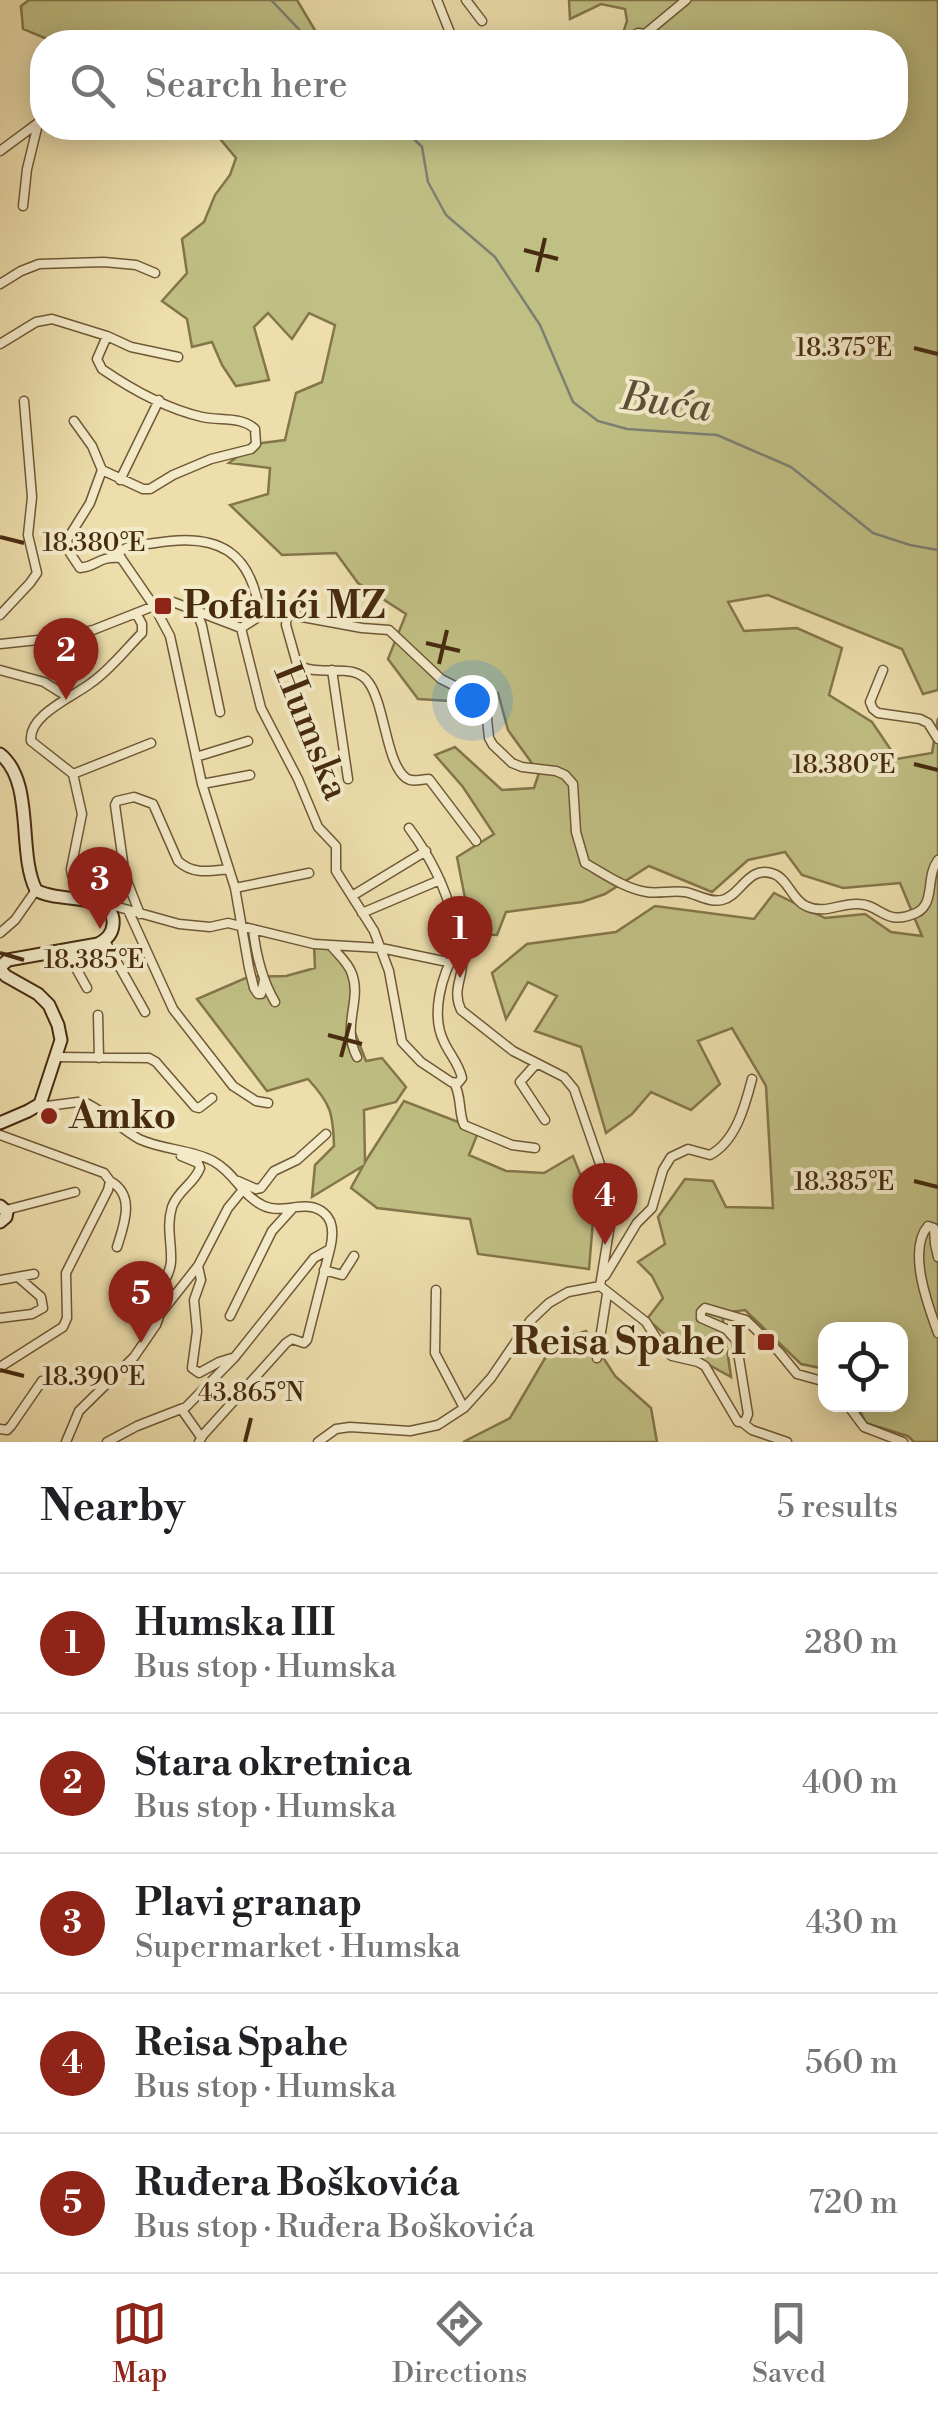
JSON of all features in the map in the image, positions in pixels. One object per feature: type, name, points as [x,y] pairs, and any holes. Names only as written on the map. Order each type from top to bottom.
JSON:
[{"type":"street","points":[[437,0],[448,30]]},
{"type":"street","points":[[466,0],[482,21]]},
{"type":"street","points":[[650,30],[686,0]]},
{"type":"street","points":[[0,151],[30,129]]},
{"type":"street","points":[[24,206],[35,140]]},
{"type":"street","points":[[0,284],[38,264],[104,262],[136,265],[154,273]]},
{"type":"street","points":[[0,344],[36,322],[52,319],[131,346],[178,356]]},
{"type":"street","points":[[74,420],[92,446],[102,470],[143,489],[256,444],[255,429],[249,424],[203,417],[159,400],[102,369],[97,359],[107,336]]},
{"type":"street","points":[[120,480],[159,400]]},
{"type":"street","points":[[0,615],[36,573],[28,535],[32,497],[24,401]]},
{"type":"street","name":"Humska","points":[[102,470],[90,503],[67,540],[80,568],[102,558],[121,558],[118,554],[125,548],[195,539],[221,546],[247,568],[260,616]]},
{"type":"street","points":[[121,558],[170,636],[202,784],[274,1002]]},
{"type":"street","name":"Humska","points":[[0,644],[93,630],[174,602],[241,628],[261,708],[318,827],[336,846],[336,870],[374,930],[390,971],[402,1042],[421,1062],[454,1083]]},
{"type":"street","name":"Humska","points":[[196,610],[220,712]]},
{"type":"street","points":[[241,628],[275,612],[388,630],[441,679],[481,699],[486,708],[489,738],[512,764],[556,770],[565,775],[573,784],[576,832],[584,862],[644,892],[685,892],[720,900],[754,874],[764,873],[780,878],[799,902],[810,908],[826,911],[858,904],[892,918],[925,907],[932,868],[938,860]]},
{"type":"street","points":[[0,1123],[40,1104],[60,1040],[49,1004],[2,972],[8,960],[98,944],[105,941],[114,921],[112,912],[76,881],[70,869],[82,814],[73,774],[31,741],[30,734],[68,696],[92,683],[142,632],[136,614]]},
{"type":"street","points":[[287,614],[286,625],[297,664],[309,670],[353,672],[366,678],[375,692],[396,764],[404,776],[414,781],[429,779],[476,841]]},
{"type":"street","points":[[0,670],[44,682],[68,696]]},
{"type":"street","points":[[332,670],[348,780]]},
{"type":"street","points":[[882,670],[870,702],[873,709],[920,719],[928,723],[938,739]]},
{"type":"street","name":"Humska","points":[[196,757],[248,741]]},
{"type":"street","points":[[73,774],[151,743]]},
{"type":"street","points":[[0,754],[14,769],[18,784],[36,890],[50,897],[100,902],[196,926],[228,923],[302,942],[381,948],[443,961]]},
{"type":"street","name":"Humska","points":[[202,784],[250,775]]},
{"type":"street","points":[[140,914],[120,858],[117,801],[134,797],[153,804],[178,861],[184,866],[202,872],[229,869]]},
{"type":"street","points":[[409,828],[440,880],[453,919],[462,958],[457,988],[462,1010],[513,1051],[564,1077],[574,1088],[610,1193],[612,1212],[600,1285]]},
{"type":"street","points":[[352,896],[426,852]]},
{"type":"street","points":[[235,888],[309,873]]},
{"type":"street","points":[[362,913],[440,880]]},
{"type":"street","points":[[0,932],[15,920],[36,890]]},
{"type":"street","points":[[128,910],[173,1009],[233,1086],[256,1101],[268,1103]]},
{"type":"street","points":[[248,928],[249,968],[258,994],[264,980]]},
{"type":"street","points":[[105,941],[145,1012]]},
{"type":"street","points":[[332,946],[353,976],[350,1032],[357,1057]]},
{"type":"street","points":[[70,949],[87,988]]},
{"type":"street","points":[[458,949],[449,963],[437,1021],[461,1071],[461,1081],[454,1083],[459,1092],[460,1116],[464,1125],[512,1145],[535,1148]]},
{"type":"street","points":[[98,1015],[99,1058]]},
{"type":"street","points":[[56,1056],[150,1058],[195,1107],[212,1098]]},
{"type":"street","points":[[536,1064],[520,1084],[545,1120]]},
{"type":"street","points":[[318,1442],[336,1430],[350,1427],[424,1430],[438,1426],[464,1408],[491,1378],[539,1311],[560,1294],[600,1285],[637,1223],[652,1208],[671,1156],[688,1149],[710,1155],[721,1148],[744,1112],[752,1079]]},
{"type":"street","points":[[34,1108],[88,1104],[136,1137],[214,1162],[238,1181],[256,1189],[274,1171],[297,1160],[326,1134]]},
{"type":"street","points":[[0,1135],[104,1174],[121,1190],[127,1208],[117,1247]]},
{"type":"street","points":[[160,1314],[155,1299],[171,1265],[169,1217],[177,1196],[196,1178],[200,1166],[173,1150]]},
{"type":"street","points":[[182,1410],[200,1440],[289,1340],[307,1340],[330,1249],[333,1229],[328,1216],[308,1206],[270,1209],[242,1191],[238,1181]]},
{"type":"street","points":[[0,1367],[63,1326],[67,1318],[66,1272],[110,1182]]},
{"type":"street","points":[[66,1442],[79,1411],[134,1357],[160,1314],[198,1266],[228,1208],[242,1191]]},
{"type":"street","points":[[2,1213],[74,1192]]},
{"type":"street","points":[[230,1316],[268,1239],[292,1209]]},
{"type":"street","points":[[938,1258],[935,1231],[928,1226],[922,1235],[919,1259],[926,1302],[938,1333]]},
{"type":"street","points":[[110,1441],[182,1410],[234,1358],[314,1258],[330,1249]]},
{"type":"street","points":[[324,1270],[342,1276],[354,1256]]},
{"type":"street","points":[[198,1266],[192,1368],[199,1373],[234,1358]]},
{"type":"street","points":[[0,1280],[34,1274]]},
{"type":"street","points":[[0,1318],[32,1314],[43,1308],[41,1296],[18,1277]]},
{"type":"street","points":[[600,1285],[646,1322],[672,1356],[705,1366],[734,1417],[752,1430],[787,1442]]},
{"type":"street","points":[[436,1290],[435,1352],[464,1408]]},
{"type":"street","points":[[597,1358],[608,1294]]},
{"type":"street","points":[[742,1422],[748,1411],[736,1340],[726,1329],[701,1318],[705,1308],[746,1320],[797,1374],[818,1381]]},
{"type":"street","points":[[0,1429],[4,1431],[10,1426],[42,1381]]},
{"type":"street","points":[[854,1412],[864,1427],[903,1442]]},
{"type":"shaded area","points":[[29,0],[297,0],[315,30],[30,32],[23,29],[21,6]]},
{"type":"shaded area","points":[[569,0],[938,0],[938,690],[923,694],[902,649],[768,595],[728,602],[744,631],[797,628],[842,648],[829,695],[872,722],[897,759],[932,753],[938,718],[938,1442],[914,1442],[908,1436],[866,1423],[860,1412],[908,1412],[908,1322],[818,1322],[818,1368],[801,1364],[745,1310],[722,1313],[731,1377],[684,1351],[647,1319],[663,1298],[652,1276],[638,1262],[665,1244],[658,1217],[685,1179],[713,1181],[726,1207],[773,1208],[766,1086],[732,1028],[698,1041],[720,1084],[691,1110],[651,1092],[632,1114],[606,1133],[581,1047],[535,1031],[557,996],[528,982],[506,1019],[492,973],[527,944],[616,932],[655,906],[754,919],[774,893],[825,918],[865,914],[891,932],[922,936],[900,883],[843,888],[802,875],[785,852],[748,860],[712,892],[649,866],[605,894],[582,902],[506,912],[497,935],[472,934],[457,857],[494,834],[463,787],[435,755],[455,747],[502,790],[534,788],[539,773],[508,730],[498,693],[450,701],[418,699],[388,659],[406,614],[358,583],[336,553],[282,555],[230,505],[268,494],[270,468],[229,463],[254,444],[285,440],[296,393],[322,382],[335,325],[309,313],[292,339],[268,313],[254,327],[269,380],[236,386],[212,342],[192,347],[187,319],[162,301],[187,273],[182,239],[204,222],[215,195],[230,175],[236,158],[221,140],[908,140],[908,30],[624,30],[625,9],[601,4],[570,19]]},
{"type":"shaded area","points":[[314,944],[340,956],[355,988],[350,1020],[366,1061],[382,1058],[406,1087],[396,1102],[364,1110],[365,1162],[404,1101],[479,1130],[469,1155],[506,1171],[544,1173],[573,1156],[594,1209],[589,1269],[478,1254],[470,1219],[377,1208],[351,1188],[363,1166],[312,1197],[315,1165],[334,1146],[331,1117],[322,1095],[308,1079],[267,1091],[197,999],[248,977],[286,976],[315,968]]},
{"type":"shaded area","points":[[586,1331],[615,1376],[651,1408],[657,1442],[463,1442],[510,1418],[555,1341]]},
{"type":"waterway","name":"Buća","points":[[271,0],[300,30]]},
{"type":"waterway","name":"Buća","points":[[415,140],[422,147],[428,182],[446,215],[495,257],[540,325],[573,402],[598,421],[627,429],[717,435],[791,467],[873,533],[938,550]]},
{"type":"place","name":"Pofalići MZ","points":[[163,606]]},
{"type":"place","name":"Stara okretnica","points":[[66,700]]},
{"type":"place","name":"Plavi granap","points":[[100,929]]},
{"type":"place","name":"Humska III","points":[[460,978]]},
{"type":"place","name":"Amko","points":[[49,1116]]},
{"type":"place","name":"Reisa Spahe","points":[[605,1245]]},
{"type":"place","name":"Reisa Spahe I","points":[[766,1342]]},
{"type":"place","name":"Ruđera Boškovića","points":[[141,1343]]}]
